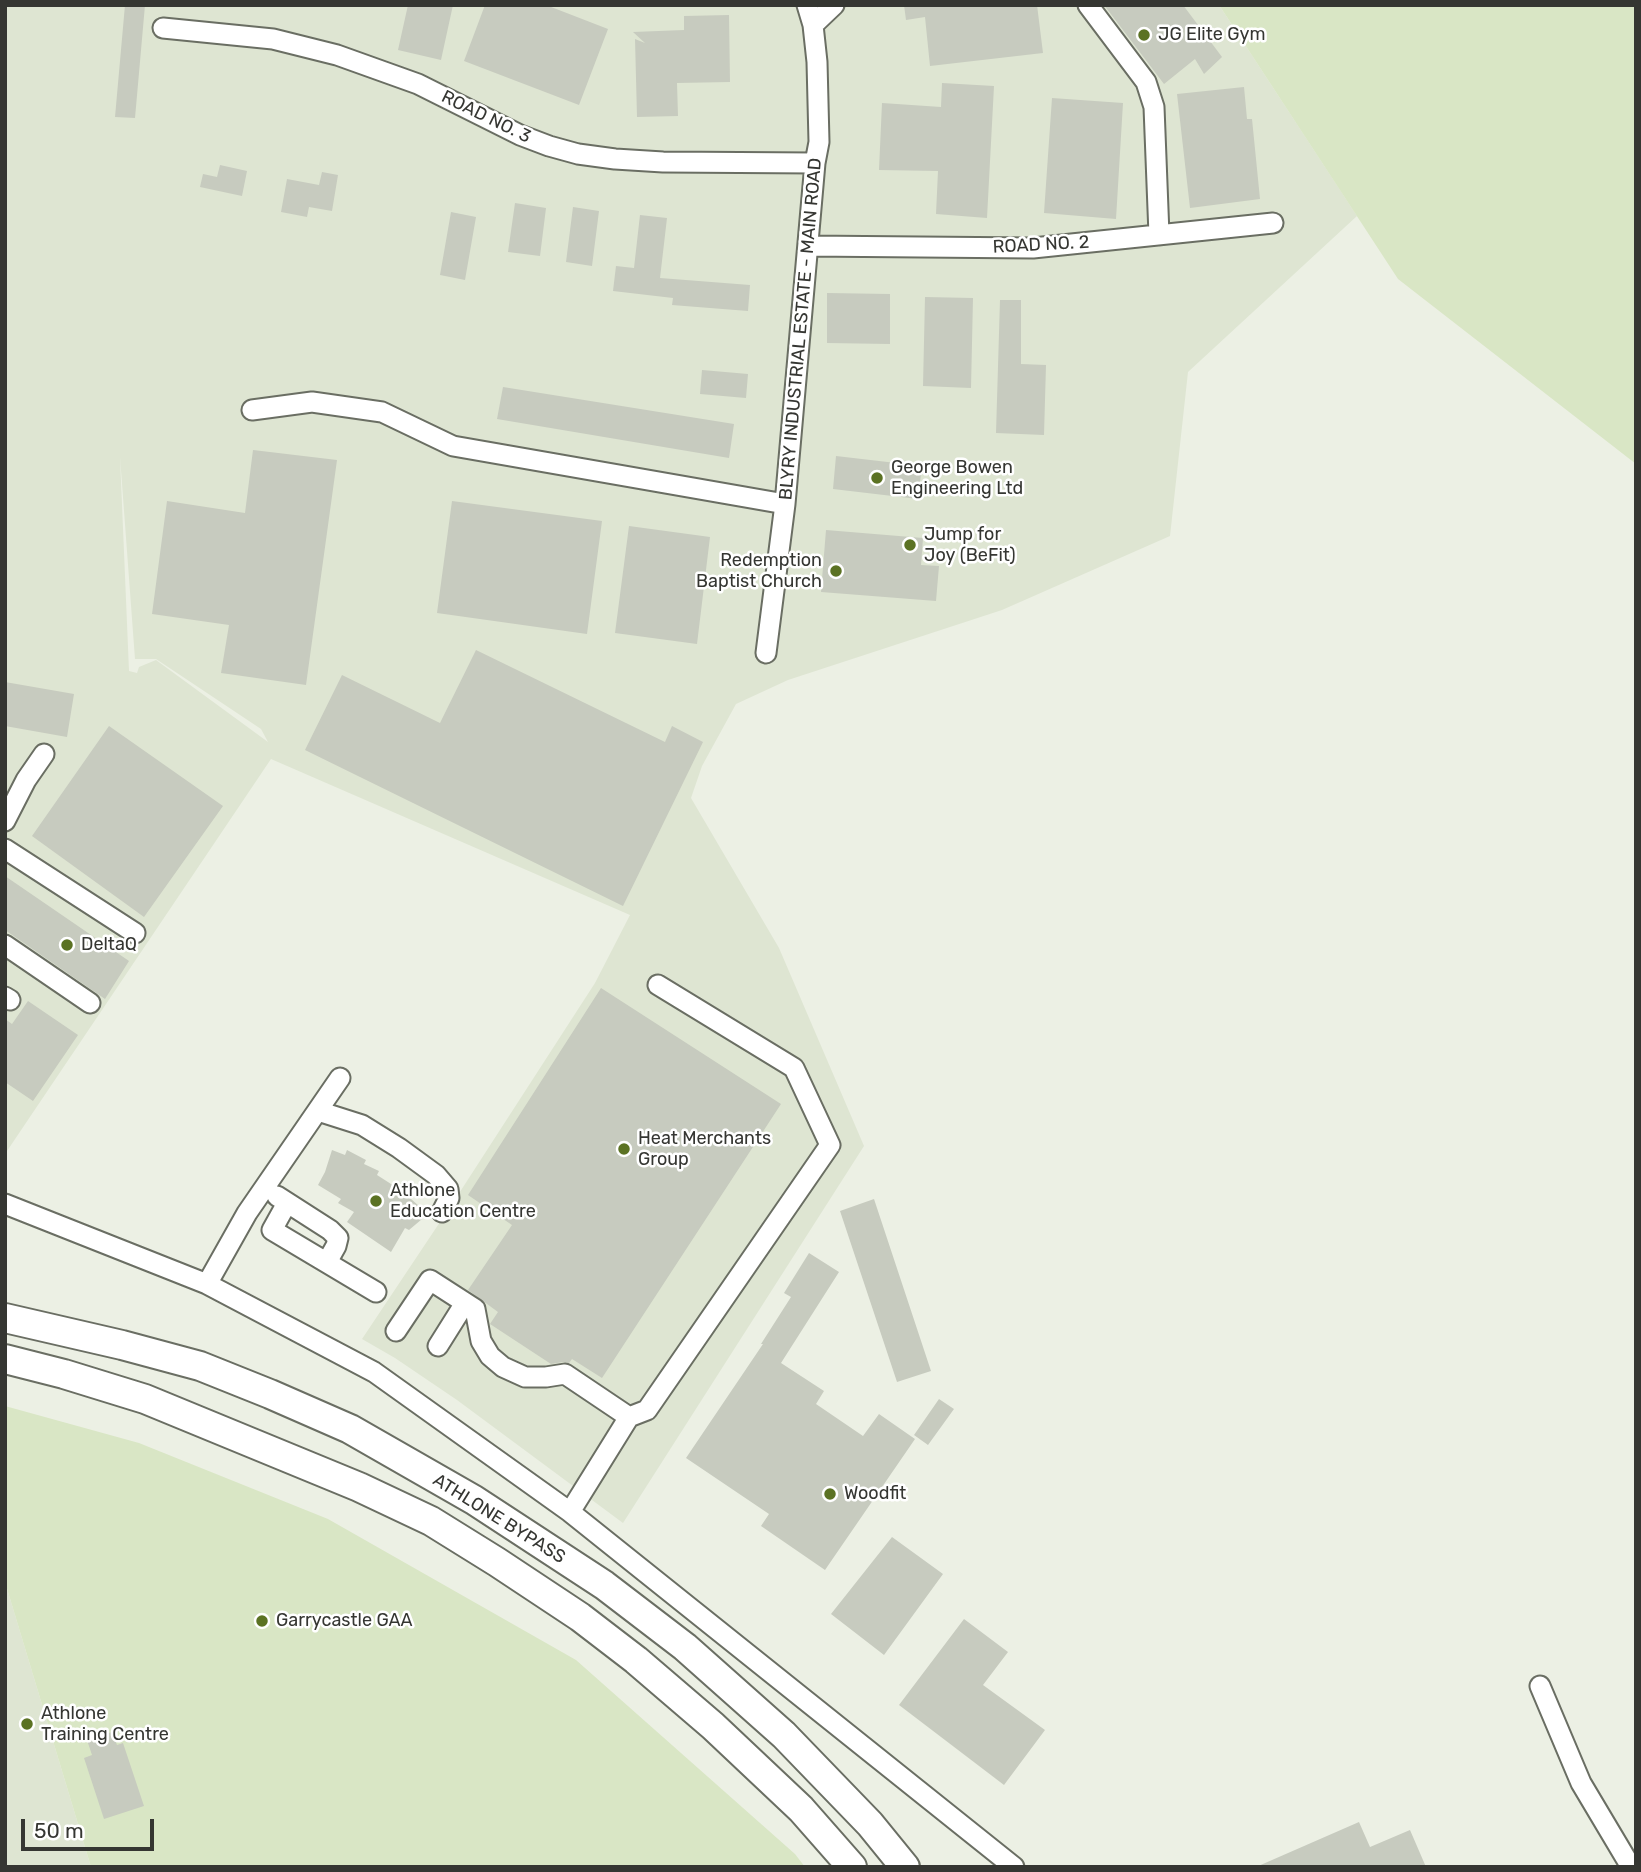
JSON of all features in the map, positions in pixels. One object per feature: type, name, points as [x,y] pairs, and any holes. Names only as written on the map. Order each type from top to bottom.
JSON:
[{"type":"highway","points":[[5,1298],[108,1330],[200,1366]]},
{"type":"highway","name":"ATHLONE BYPASS","points":[[5,1318],[200,1366],[350,1429],[474,1500],[604,1585],[685,1647],[783,1735],[870,1824],[905,1867]]},
{"type":"highway","points":[[5,1359],[145,1399],[359,1487],[431,1521],[580,1617],[636,1660],[713,1726],[801,1810],[852,1867]]},
{"type":"highway","points":[[5,1377],[220,1430]]},
{"type":"street","name":"BLYRY INDUSTRIAL ESTATE - MAIN ROAD","points":[[766,653],[785,504],[819,126],[817,62],[813,25],[807,5]]},
{"type":"street","points":[[813,25],[834,5]]},
{"type":"street","points":[[1088,5],[1146,82],[1154,107],[1158,235]]},
{"type":"street","name":"ROAD NO. 3","points":[[163,28],[273,39],[326,51],[418,84],[520,135],[578,154],[663,162],[815,163]]},
{"type":"street","name":"ROAD NO. 2","points":[[808,246],[1033,248],[1273,223]]},
{"type":"street","points":[[252,410],[312,402],[382,412],[453,446],[785,504]]},
{"type":"street","points":[[5,821],[26,780],[44,754]]},
{"type":"street","points":[[5,849],[135,933]]},
{"type":"street","points":[[5,945],[90,1003]]},
{"type":"street","points":[[570,1511],[629,1416],[647,1410],[830,1145],[794,1068],[658,985]]},
{"type":"street","points":[[207,1284],[247,1213],[340,1078]]},
{"type":"street","points":[[318,1111],[362,1125],[436,1175],[448,1189],[449,1198],[442,1212]]},
{"type":"street","points":[[264,1188],[330,1230],[338,1238],[327,1262]]},
{"type":"street","points":[[287,1203],[272,1230],[376,1292]]},
{"type":"street","points":[[5,1204],[207,1284],[374,1373],[570,1511],[1014,1867]]},
{"type":"street","points":[[396,1331],[430,1280],[475,1309],[481,1341],[490,1356],[503,1367],[525,1377],[565,1374],[629,1416]]},
{"type":"street","points":[[438,1346],[465,1303]]},
{"type":"street","points":[[1540,1686],[1581,1783],[1631,1867]]},
{"type":"shaded area","points":[[5,5],[1219,5],[1357,216],[1188,372],[1170,536],[1002,610],[788,680],[736,704],[702,766],[691,798],[779,948],[864,1146],[623,1523],[457,1400],[362,1339],[595,983],[630,915],[271,759],[5,1154]],"holes":[[[120,457],[135,659],[156,659],[261,729],[268,742],[156,660],[139,667],[137,673],[129,671]]]},
{"type":"shaded area","name":"Athlone Training Centre","points":[[5,1582],[91,1867],[5,1867]]},
{"type":"green space","points":[[1219,5],[1636,5],[1636,464],[1398,279]]},
{"type":"green space","name":"Garrycastle GAA","points":[[5,1406],[139,1443],[328,1519],[576,1660],[795,1854],[805,1867],[91,1867],[5,1582]]},
{"type":"building","points":[[125,5],[145,5],[135,118],[115,117]]},
{"type":"building","points":[[408,5],[453,5],[441,60],[398,50]]},
{"type":"building","points":[[485,5],[546,5],[608,29],[579,105],[464,61]]},
{"type":"building","points":[[904,5],[1037,5],[1043,53],[930,66],[925,17],[906,20]]},
{"type":"building","points":[[1104,5],[1183,5],[1222,57],[1204,74],[1195,59],[1164,84]]},
{"type":"building","points":[[729,15],[730,82],[677,83],[678,116],[637,117],[635,39],[645,43],[633,32],[684,30],[684,16]]},
{"type":"building","points":[[942,83],[994,86],[987,218],[936,214],[938,171],[879,170],[882,103],[941,107]]},
{"type":"building","points":[[1244,87],[1247,119],[1252,119],[1260,199],[1190,208],[1177,94]]},
{"type":"building","points":[[1052,98],[1123,103],[1116,219],[1044,213]]},
{"type":"building","points":[[220,165],[247,171],[242,196],[200,187],[203,174],[217,177]]},
{"type":"building","points":[[322,172],[338,175],[332,211],[309,207],[307,217],[281,212],[287,179],[319,185]]},
{"type":"building","points":[[515,203],[546,208],[540,256],[508,252]]},
{"type":"building","points":[[573,207],[599,211],[592,266],[566,262]]},
{"type":"building","points":[[451,212],[476,217],[465,280],[440,275]]},
{"type":"building","points":[[640,215],[667,218],[660,278],[750,285],[748,311],[672,305],[673,298],[613,291],[616,266],[634,268]]},
{"type":"building","points":[[827,293],[890,294],[890,344],[827,343]]},
{"type":"building","points":[[925,297],[973,298],[971,388],[923,386]]},
{"type":"building","points":[[1000,300],[1021,300],[1021,364],[1046,365],[1044,435],[996,433]]},
{"type":"building","points":[[702,370],[748,374],[746,398],[700,394]]},
{"type":"building","points":[[503,387],[734,424],[729,458],[497,419]]},
{"type":"building","points":[[253,450],[337,460],[306,685],[221,673],[229,625],[152,614],[167,501],[245,513]]},
{"type":"building","name":"George Bowen Engineering Ltd","points":[[836,456],[922,466],[918,499],[833,489]]},
{"type":"building","points":[[452,501],[602,521],[587,634],[437,613]]},
{"type":"building","points":[[629,526],[710,537],[697,644],[615,633]]},
{"type":"building","points":[[826,530],[923,538],[921,565],[939,566],[936,601],[821,592]]},
{"type":"building","points":[[476,650],[665,742],[672,726],[703,742],[623,906],[305,750],[342,675],[440,723]]},
{"type":"building","points":[[5,682],[74,694],[67,737],[5,726]]},
{"type":"building","points":[[109,726],[223,806],[144,917],[32,836]]},
{"type":"building","name":"DeltaQ","points":[[5,876],[129,961],[105,999],[5,930]]},
{"type":"building","name":"Heat Merchants Group","points":[[601,988],[781,1104],[602,1378],[572,1359],[569,1363],[551,1364],[490,1324],[498,1312],[468,1290],[512,1225],[468,1195]]},
{"type":"building","points":[[28,1001],[78,1035],[33,1101],[5,1082],[5,1019],[12,1024]]},
{"type":"building","name":"Athlone Education Centre","points":[[332,1150],[345,1155],[347,1150],[366,1160],[364,1164],[379,1171],[377,1175],[402,1191],[428,1214],[409,1230],[405,1228],[391,1252],[347,1222],[354,1212],[338,1203],[341,1199],[318,1185]]},
{"type":"building","points":[[874,1199],[931,1371],[897,1382],[840,1211]]},
{"type":"building","points":[[809,1253],[839,1272],[781,1363],[824,1391],[816,1404],[863,1436],[879,1414],[915,1439],[825,1570],[761,1526],[769,1514],[686,1458],[763,1344],[791,1297],[784,1293]]},
{"type":"building","points":[[939,1399],[954,1409],[928,1445],[914,1435]]},
{"type":"building","points":[[892,1537],[943,1574],[884,1655],[831,1614]]},
{"type":"building","points":[[964,1619],[1008,1652],[983,1685],[1045,1730],[1004,1785],[899,1705]]},
{"type":"building","points":[[112,1732],[117,1745],[123,1743],[144,1806],[104,1819],[84,1758],[92,1755],[87,1740]]},
{"type":"building","points":[[1359,1822],[1370,1847],[1410,1830],[1426,1867],[1256,1867]]},
{"type":"place","name":"JG Elite Gym","points":[[1144,35]]},
{"type":"place","name":"George Bowen Engineering Ltd","points":[[877,478]]},
{"type":"place","name":"Jump for Joy (BeFit)","points":[[910,545]]},
{"type":"place","name":"Redemption Baptist Church","points":[[836,571]]},
{"type":"place","name":"DeltaQ","points":[[67,945]]},
{"type":"place","name":"Heat Merchants Group","points":[[624,1149]]},
{"type":"place","name":"Athlone Education Centre","points":[[376,1201]]},
{"type":"place","name":"Woodfit","points":[[830,1494]]},
{"type":"place","name":"Garrycastle GAA","points":[[262,1621]]},
{"type":"place","name":"Athlone Training Centre","points":[[27,1724]]}]
